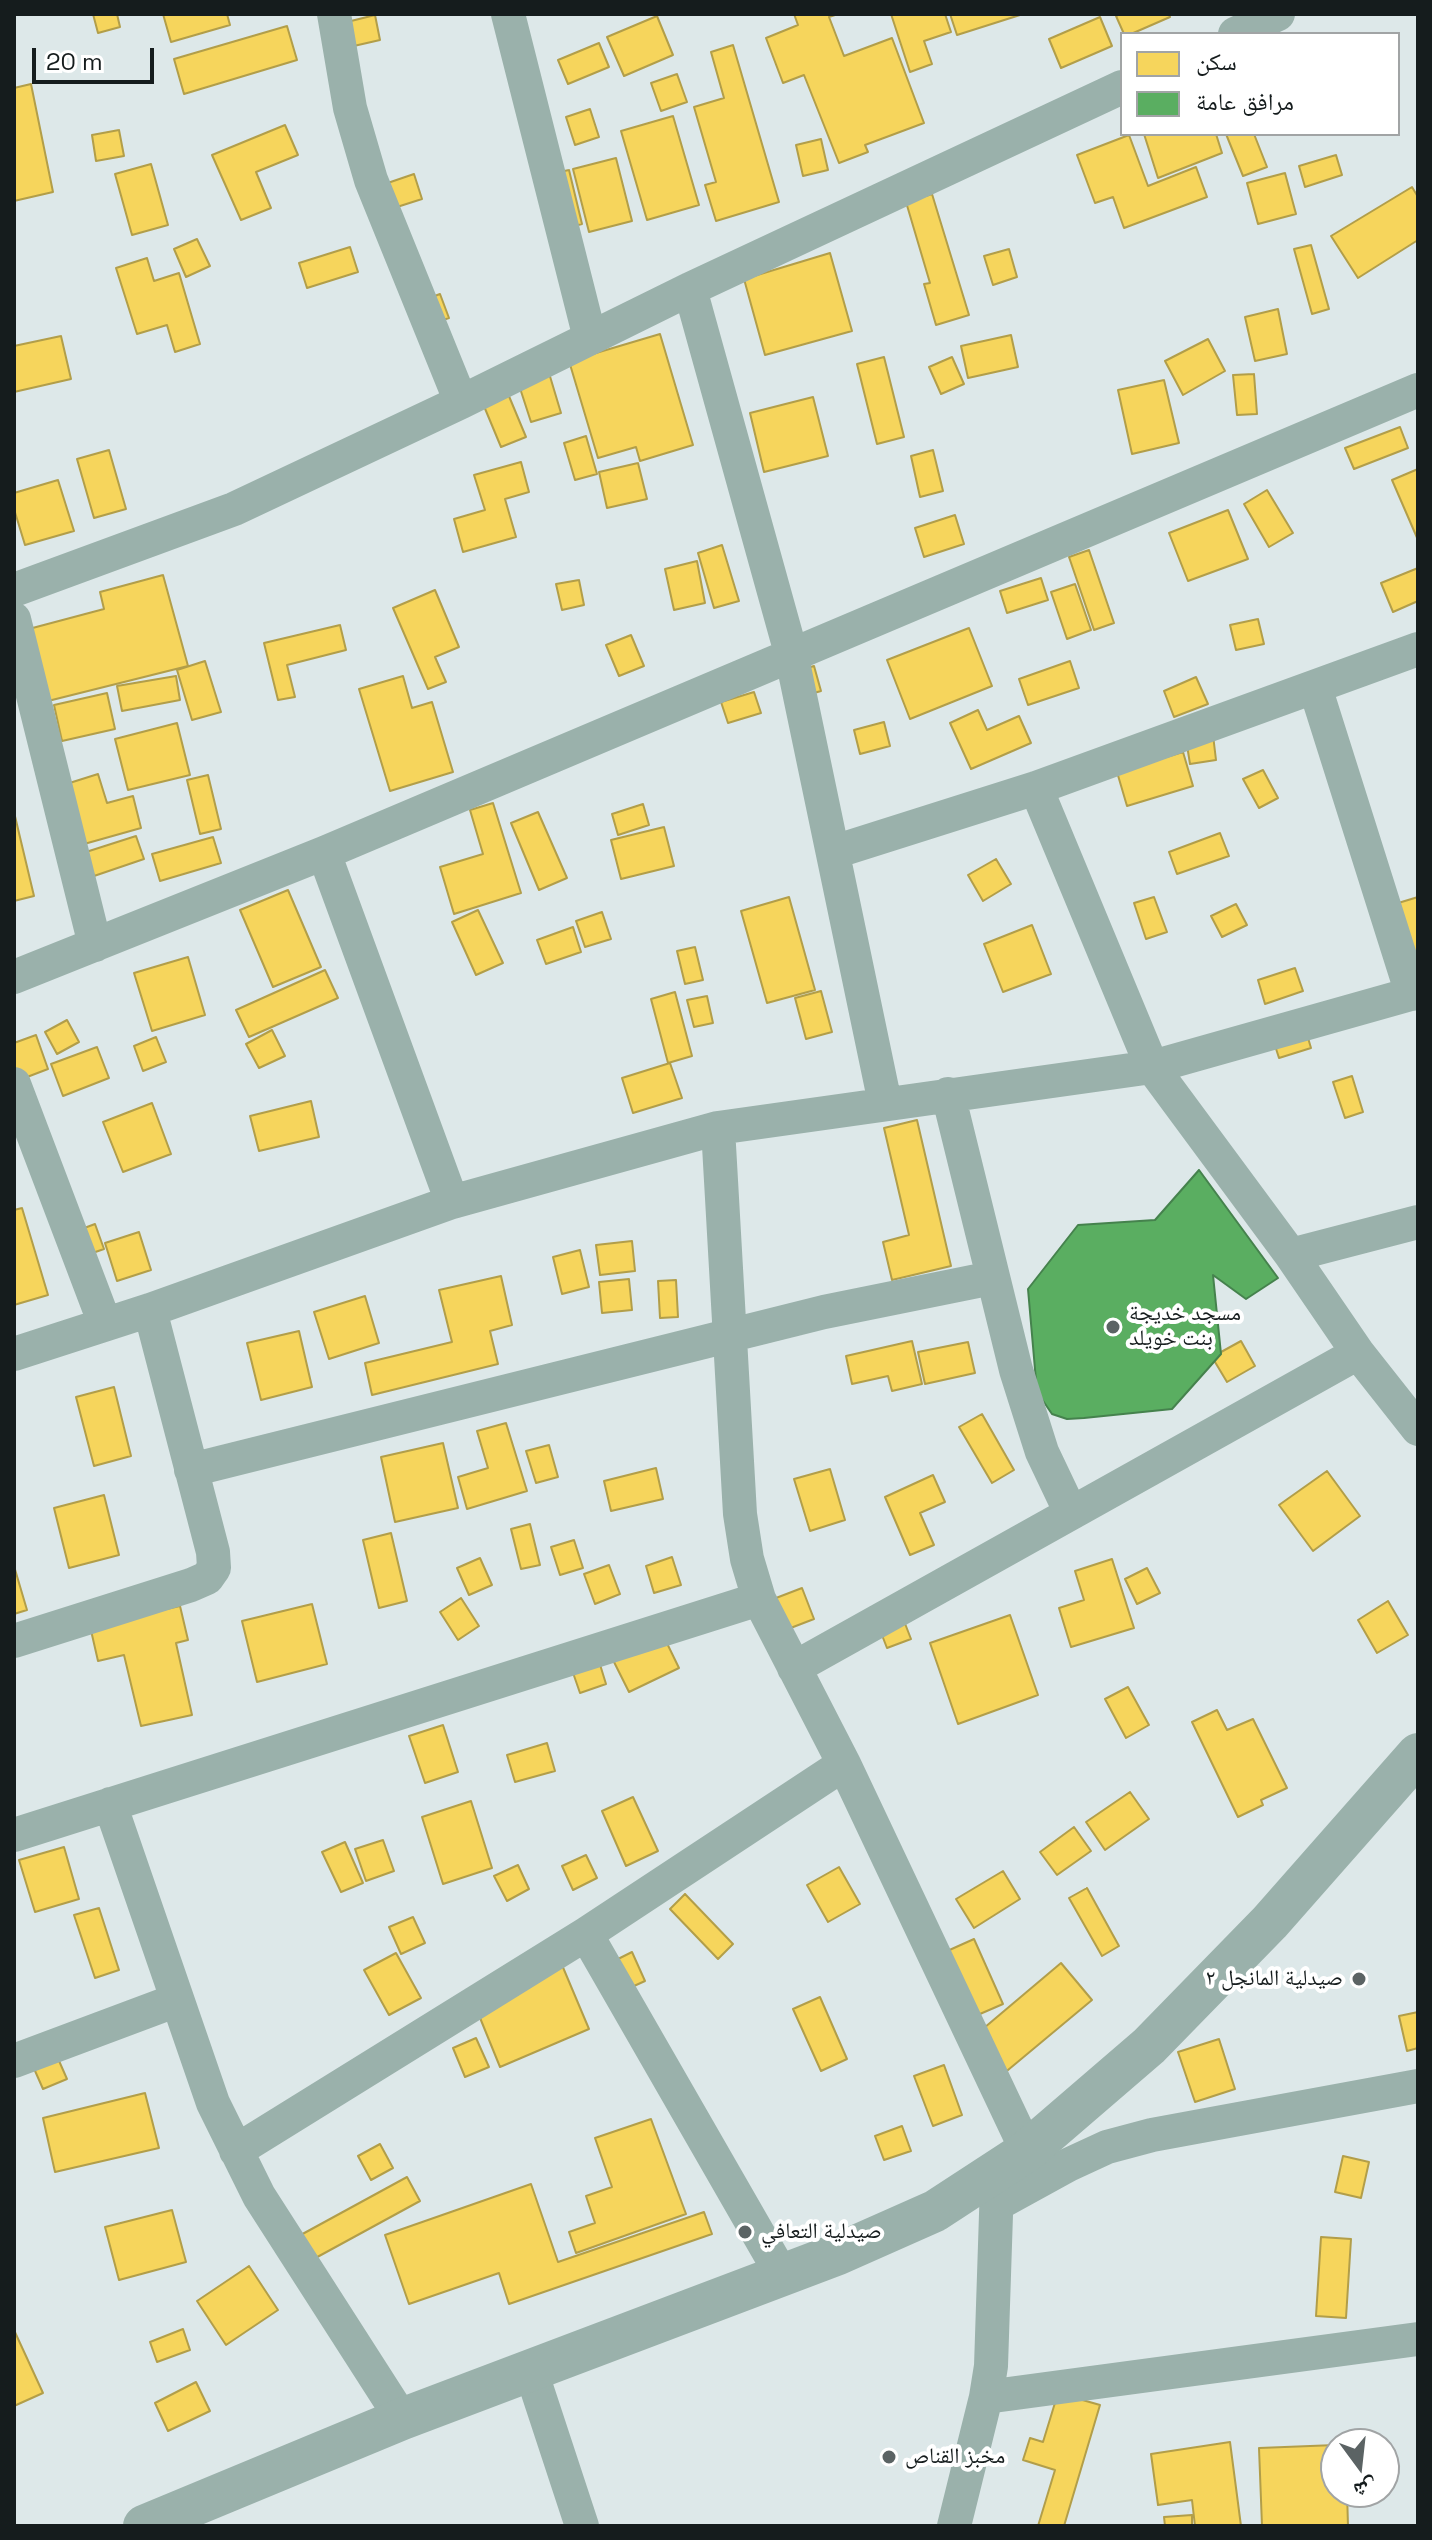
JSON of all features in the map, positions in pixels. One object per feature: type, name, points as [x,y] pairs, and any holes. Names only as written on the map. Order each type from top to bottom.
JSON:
[{"type":"street","points":[[334,14],[350,108],[371,180],[461,402]]},
{"type":"street","points":[[508,14],[590,338]]},
{"type":"street","points":[[1239,32],[1278,14]]},
{"type":"street","points":[[14,590],[234,509],[690,289],[1120,88]]},
{"type":"street","points":[[690,289],[791,653],[885,1103]]},
{"type":"street","points":[[14,977],[324,853],[1418,390]]},
{"type":"street","points":[[14,619],[95,945]]},
{"type":"street","points":[[834,852],[1036,788],[1418,649]]},
{"type":"street","points":[[14,1354],[150,1310],[452,1202],[718,1128],[1152,1067],[1415,993],[1315,687]]},
{"type":"street","points":[[1036,788],[1152,1067],[1291,1255],[1358,1353],[1418,1429]]},
{"type":"street","points":[[324,853],[452,1202]]},
{"type":"street","points":[[14,1084],[105,1324]]},
{"type":"street","points":[[948,1094],[1016,1370],[1042,1452],[1071,1513]]},
{"type":"street","points":[[718,1128],[728,1336],[740,1514],[747,1559],[759,1599],[844,1764],[1007,2175],[991,2366],[954,2526]]},
{"type":"street","points":[[1291,1255],[1418,1222]]},
{"type":"street","points":[[191,1470],[824,1312],[992,1278]]},
{"type":"street","points":[[14,1641],[191,1585],[207,1578],[214,1568],[213,1552],[150,1310]]},
{"type":"street","points":[[794,1668],[1358,1353]]},
{"type":"street","points":[[14,1835],[759,1599]]},
{"type":"street","points":[[144,2526],[402,2419],[838,2254],[1007,2175],[1149,2046],[1270,1922],[1418,1754]]},
{"type":"street","points":[[236,2151],[586,1934],[844,1764]]},
{"type":"street","points":[[110,1804],[213,2103],[259,2196],[402,2419]]},
{"type":"street","points":[[586,1934],[782,2275]]},
{"type":"street","points":[[14,2061],[177,2000]]},
{"type":"street","points":[[1007,2175],[1068,2165],[1107,2147],[1137,2139],[1418,2086]]},
{"type":"street","points":[[986,2397],[1418,2339]]},
{"type":"street","points":[[531,2371],[582,2526]]},
{"type":"building: سكن","points":[[93,14],[117,14],[120,27],[98,33]]},
{"type":"building: سكن","points":[[163,14],[227,14],[230,25],[171,42]]},
{"type":"building: سكن","points":[[794,14],[838,14],[829,17],[844,56],[892,38],[924,123],[865,145],[868,152],[839,163],[804,75],[783,83],[766,38],[798,25]]},
{"type":"building: سكن","points":[[891,14],[945,14],[951,32],[924,41],[932,64],[910,72]]},
{"type":"building: سكن","points":[[950,14],[1020,14],[1020,15],[957,35]]},
{"type":"building: سكن","points":[[1169,14],[1170,17],[1136,32],[1123,32],[1116,16]]},
{"type":"building: سكن","points":[[375,15],[380,40],[332,51],[327,27]]},
{"type":"building: سكن","points":[[657,16],[673,55],[624,76],[607,37]]},
{"type":"building: سكن","points":[[1100,17],[1112,46],[1061,68],[1049,39]]},
{"type":"building: سكن","points":[[287,26],[297,60],[184,94],[174,59]]},
{"type":"building: سكن","points":[[599,43],[609,67],[568,84],[558,60]]},
{"type":"building: سكن","points":[[733,45],[779,202],[716,221],[705,185],[716,182],[694,107],[724,98],[711,52]]},
{"type":"building: سكن","points":[[677,74],[687,102],[661,111],[651,83]]},
{"type":"building: سكن","points":[[31,84],[53,192],[14,201],[14,88]]},
{"type":"building: سكن","points":[[590,109],[599,137],[575,145],[566,117]]},
{"type":"building: سكن","points":[[673,116],[699,205],[647,220],[621,131]]},
{"type":"building: سكن","points":[[285,125],[298,155],[256,172],[271,208],[241,220],[212,155]]},
{"type":"building: سكن","points":[[119,130],[124,156],[96,161],[92,135]]},
{"type":"building: سكن","points":[[1129,136],[1148,186],[1196,167],[1207,197],[1124,228],[1113,197],[1095,203],[1077,155]]},
{"type":"building: سكن","points":[[1145,136],[1217,136],[1222,153],[1158,178]]},
{"type":"building: سكن","points":[[1227,136],[1255,136],[1267,167],[1243,176]]},
{"type":"building: سكن","points":[[821,139],[828,170],[803,176],[796,145]]},
{"type":"building: سكن","points":[[1336,155],[1342,175],[1305,187],[1299,166]]},
{"type":"building: سكن","points":[[616,158],[632,221],[589,232],[573,169]]},
{"type":"building: سكن","points":[[151,164],[168,225],[132,235],[115,174]]},
{"type":"building: سكن","points":[[569,170],[582,224],[563,229],[550,174]]},
{"type":"building: سكن","points":[[1285,173],[1296,214],[1258,224],[1247,183]]},
{"type":"building: سكن","points":[[414,174],[422,199],[397,207],[373,188]]},
{"type":"building: سكن","points":[[1412,187],[1418,197],[1418,240],[1358,278],[1331,236]]},
{"type":"building: سكن","points":[[932,194],[969,315],[936,325],[924,284],[930,283],[906,202]]},
{"type":"building: سكن","points":[[197,239],[210,266],[186,277],[174,249]]},
{"type":"building: سكن","points":[[1311,245],[1329,309],[1312,314],[1294,249]]},
{"type":"building: سكن","points":[[350,247],[358,272],[307,288],[299,263]]},
{"type":"building: سكن","points":[[1009,249],[1017,277],[993,285],[984,256]]},
{"type":"building: سكن","points":[[830,253],[852,331],[765,355],[744,279]]},
{"type":"building: سكن","points":[[147,258],[154,281],[179,273],[200,344],[175,352],[167,325],[137,334],[116,268]]},
{"type":"building: سكن","points":[[440,294],[449,318],[424,326],[416,303]]},
{"type":"building: سكن","points":[[1278,309],[1287,354],[1255,361],[1245,317]]},
{"type":"building: سكن","points":[[660,334],[693,445],[640,461],[636,447],[598,458],[569,361]]},
{"type":"building: سكن","points":[[1011,335],[1018,367],[968,378],[961,346]]},
{"type":"building: سكن","points":[[61,336],[71,379],[14,392],[14,346]]},
{"type":"building: سكن","points":[[1208,339],[1225,371],[1183,395],[1165,361]]},
{"type":"building: سكن","points":[[884,357],[904,437],[877,444],[857,364]]},
{"type":"building: سكن","points":[[952,357],[964,384],[941,394],[929,367]]},
{"type":"building: سكن","points":[[549,373],[561,413],[531,422],[518,382]]},
{"type":"building: سكن","points":[[1254,374],[1257,414],[1237,415],[1233,375]]},
{"type":"building: سكن","points":[[1164,380],[1179,443],[1132,454],[1118,390]]},
{"type":"building: سكن","points":[[506,389],[526,437],[501,447],[481,399]]},
{"type":"building: سكن","points":[[813,397],[828,456],[764,472],[750,413]]},
{"type":"building: سكن","points":[[1400,427],[1408,448],[1354,469],[1345,448]]},
{"type":"building: سكن","points":[[586,436],[597,474],[575,480],[564,443]]},
{"type":"building: سكن","points":[[109,450],[126,509],[94,518],[77,459]]},
{"type":"building: سكن","points":[[933,450],[943,491],[920,497],[911,456]]},
{"type":"building: سكن","points":[[521,462],[529,492],[505,499],[516,537],[463,552],[454,519],[485,510],[474,475]]},
{"type":"building: سكن","points":[[638,463],[647,499],[607,508],[599,472]]},
{"type":"building: سكن","points":[[1418,469],[1418,540],[1392,480]]},
{"type":"building: سكن","points":[[58,480],[74,531],[25,545],[14,509],[14,493]]},
{"type":"building: سكن","points":[[1267,490],[1293,533],[1269,547],[1244,504]]},
{"type":"building: سكن","points":[[1228,510],[1248,559],[1188,581],[1169,533]]},
{"type":"building: سكن","points":[[955,515],[964,544],[924,557],[915,528]]},
{"type":"building: سكن","points":[[722,545],[739,601],[714,608],[698,553]]},
{"type":"building: سكن","points":[[1089,550],[1114,623],[1094,630],[1069,557]]},
{"type":"building: سكن","points":[[697,561],[705,603],[674,610],[665,569]]},
{"type":"building: سكن","points":[[1418,568],[1418,601],[1393,612],[1381,583]]},
{"type":"building: سكن","points":[[163,575],[188,666],[44,702],[25,630],[104,609],[100,592]]},
{"type":"building: سكن","points":[[1041,578],[1048,600],[1007,613],[1000,591]]},
{"type":"building: سكن","points":[[579,580],[584,605],[562,610],[556,584]]},
{"type":"building: سكن","points":[[1075,584],[1091,630],[1067,639],[1051,592]]},
{"type":"building: سكن","points":[[435,590],[459,647],[435,657],[446,682],[428,689],[393,608]]},
{"type":"building: سكن","points":[[1258,619],[1264,644],[1236,650],[1230,625]]},
{"type":"building: سكن","points":[[340,625],[346,650],[287,665],[295,697],[278,700],[264,643]]},
{"type":"building: سكن","points":[[969,628],[992,686],[910,719],[887,660]]},
{"type":"building: سكن","points":[[631,635],[644,666],[619,676],[606,645]]},
{"type":"building: سكن","points":[[205,661],[221,712],[192,720],[177,670]]},
{"type":"building: سكن","points":[[1070,661],[1079,688],[1028,705],[1019,679]]},
{"type":"building: سكن","points":[[814,666],[821,691],[800,697],[793,672]]},
{"type":"building: سكن","points":[[176,676],[180,700],[122,711],[117,686]]},
{"type":"building: سكن","points":[[403,676],[412,708],[432,702],[453,772],[390,791],[359,689]]},
{"type":"building: سكن","points":[[1196,677],[1208,704],[1174,717],[1164,691]]},
{"type":"building: سكن","points":[[754,692],[761,713],[728,723],[721,702]]},
{"type":"building: سكن","points":[[107,693],[115,729],[62,741],[54,705]]},
{"type":"building: سكن","points":[[978,710],[987,730],[1019,716],[1031,743],[971,769],[950,723]]},
{"type":"building: سكن","points":[[884,722],[890,746],[860,754],[854,730]]},
{"type":"building: سكن","points":[[177,723],[190,775],[128,790],[115,739]]},
{"type":"building: سكن","points":[[1213,735],[1216,760],[1190,764],[1186,739]]},
{"type":"building: سكن","points":[[1183,752],[1193,786],[1127,806],[1117,772]]},
{"type":"building: سكن","points":[[1263,770],[1278,798],[1259,808],[1243,779]]},
{"type":"building: سكن","points":[[98,774],[107,803],[133,796],[141,828],[77,846],[60,786]]},
{"type":"building: سكن","points":[[208,775],[221,829],[200,834],[187,780]]},
{"type":"building: سكن","points":[[493,803],[521,893],[454,914],[440,867],[483,854],[470,810]]},
{"type":"building: سكن","points":[[643,804],[649,825],[618,835],[612,814]]},
{"type":"building: سكن","points":[[14,812],[34,896],[14,901]]},
{"type":"building: سكن","points":[[538,812],[567,878],[539,890],[511,823]]},
{"type":"building: سكن","points":[[664,827],[674,866],[621,879],[611,840]]},
{"type":"building: سكن","points":[[1220,833],[1229,856],[1177,874],[1169,852]]},
{"type":"building: سكن","points":[[136,836],[144,859],[94,876],[86,852]]},
{"type":"building: سكن","points":[[213,837],[221,863],[160,881],[152,854]]},
{"type":"building: سكن","points":[[996,859],[1011,884],[983,901],[968,875]]},
{"type":"building: سكن","points":[[288,890],[321,967],[273,987],[240,910]]},
{"type":"building: سكن","points":[[789,897],[815,990],[767,1003],[741,911]]},
{"type":"building: سكن","points":[[1154,897],[1167,932],[1146,939],[1134,903]]},
{"type":"building: سكن","points":[[1418,897],[1418,970],[1385,907]]},
{"type":"building: سكن","points":[[1236,904],[1247,925],[1222,937],[1211,916]]},
{"type":"building: سكن","points":[[478,910],[503,963],[476,975],[452,922]]},
{"type":"building: سكن","points":[[602,912],[611,939],[585,947],[576,921]]},
{"type":"building: سكن","points":[[1032,925],[1051,974],[1003,992],[984,944]]},
{"type":"building: سكن","points":[[573,927],[581,952],[546,964],[537,940]]},
{"type":"building: سكن","points":[[695,947],[703,980],[685,984],[677,951]]},
{"type":"building: سكن","points":[[188,957],[205,1015],[152,1031],[134,973]]},
{"type":"building: سكن","points":[[1295,968],[1303,991],[1265,1004],[1258,980]]},
{"type":"building: سكن","points":[[325,970],[338,998],[249,1037],[236,1010]]},
{"type":"building: سكن","points":[[821,991],[832,1032],[806,1039],[795,998]]},
{"type":"building: سكن","points":[[675,992],[692,1056],[668,1063],[651,999]]},
{"type":"building: سكن","points":[[707,996],[713,1023],[694,1027],[687,1000]]},
{"type":"building: سكن","points":[[67,1020],[79,1042],[57,1054],[45,1032]]},
{"type":"building: سكن","points":[[1303,1021],[1311,1048],[1279,1058],[1270,1030]]},
{"type":"building: سكن","points":[[272,1030],[285,1056],[259,1068],[246,1044]]},
{"type":"building: سكن","points":[[36,1035],[48,1069],[14,1082],[14,1043]]},
{"type":"building: سكن","points":[[156,1037],[166,1062],[143,1071],[134,1046]]},
{"type":"building: سكن","points":[[97,1047],[109,1078],[63,1096],[51,1064]]},
{"type":"building: سكن","points":[[670,1063],[682,1098],[633,1113],[622,1078]]},
{"type":"building: سكن","points":[[1352,1076],[1363,1112],[1345,1118],[1333,1082]]},
{"type":"building: سكن","points":[[311,1101],[319,1137],[259,1151],[250,1116]]},
{"type":"building: سكن","points":[[152,1103],[171,1154],[123,1172],[103,1122]]},
{"type":"building: سكن","points":[[917,1120],[951,1266],[892,1280],[883,1242],[909,1235],[884,1128]]},
{"type":"building: سكن","points":[[22,1208],[48,1295],[14,1305],[14,1210]]},
{"type":"building: سكن","points":[[95,1224],[104,1249],[81,1257],[71,1233]]},
{"type":"building: سكن","points":[[139,1232],[151,1270],[117,1281],[105,1243]]},
{"type":"building: سكن","points":[[632,1241],[635,1271],[600,1275],[596,1245]]},
{"type":"building: سكن","points":[[580,1250],[589,1287],[562,1294],[553,1257]]},
{"type":"building: سكن","points":[[501,1276],[512,1325],[490,1331],[498,1364],[372,1395],[365,1363],[452,1342],[439,1290]]},
{"type":"building: سكن","points":[[629,1279],[632,1310],[602,1313],[599,1282]]},
{"type":"building: سكن","points":[[676,1280],[678,1317],[660,1318],[658,1281]]},
{"type":"building: سكن","points":[[365,1296],[379,1343],[329,1359],[314,1312]]},
{"type":"building: سكن","points":[[299,1331],[312,1387],[261,1400],[247,1343]]},
{"type":"building: سكن","points":[[912,1341],[922,1384],[892,1391],[888,1376],[852,1384],[846,1356]]},
{"type":"building: سكن","points":[[1241,1341],[1255,1366],[1227,1382],[1212,1357]]},
{"type":"building: سكن","points":[[968,1342],[975,1373],[925,1384],[918,1352]]},
{"type":"building: سكن","points":[[114,1387],[131,1456],[94,1466],[76,1397]]},
{"type":"building: سكن","points":[[982,1414],[1014,1470],[992,1483],[959,1427]]},
{"type":"building: سكن","points":[[506,1423],[527,1491],[467,1509],[458,1477],[488,1468],[477,1431]]},
{"type":"building: سكن","points":[[443,1443],[458,1508],[395,1522],[381,1457]]},
{"type":"building: سكن","points":[[549,1445],[558,1477],[536,1483],[526,1451]]},
{"type":"building: سكن","points":[[656,1468],[663,1499],[611,1511],[604,1481]]},
{"type":"building: سكن","points":[[830,1469],[845,1520],[810,1531],[794,1479]]},
{"type":"building: سكن","points":[[1327,1471],[1360,1516],[1313,1551],[1279,1505]]},
{"type":"building: سكن","points":[[933,1475],[945,1502],[920,1513],[934,1545],[910,1555],[885,1497]]},
{"type":"building: سكن","points":[[104,1495],[119,1555],[69,1568],[54,1508]]},
{"type":"building: سكن","points":[[530,1524],[540,1565],[521,1569],[511,1529]]},
{"type":"building: سكن","points":[[391,1533],[407,1601],[379,1608],[363,1540]]},
{"type":"building: سكن","points":[[574,1540],[583,1568],[560,1575],[551,1547]]},
{"type":"building: سكن","points":[[672,1557],[681,1585],[654,1593],[646,1566]]},
{"type":"building: سكن","points":[[480,1558],[492,1585],[469,1595],[457,1568]]},
{"type":"building: سكن","points":[[1112,1559],[1134,1628],[1071,1647],[1059,1608],[1084,1600],[1075,1571]]},
{"type":"building: سكن","points":[[609,1565],[620,1594],[595,1604],[584,1574]]},
{"type":"building: سكن","points":[[14,1566],[27,1610],[14,1614]]},
{"type":"building: سكن","points":[[1147,1568],[1160,1593],[1137,1604],[1125,1579]]},
{"type":"building: سكن","points":[[802,1588],[814,1619],[788,1629],[776,1598]]},
{"type":"building: سكن","points":[[461,1598],[479,1626],[458,1640],[440,1612]]},
{"type":"building: سكن","points":[[1388,1601],[1408,1635],[1377,1653],[1358,1620]]},
{"type":"building: سكن","points":[[897,1603],[911,1639],[887,1648],[873,1612]]},
{"type":"building: سكن","points":[[312,1604],[327,1664],[257,1682],[242,1621]]},
{"type":"building: سكن","points":[[180,1606],[188,1640],[176,1643],[192,1715],[141,1726],[124,1655],[98,1661],[90,1626]]},
{"type":"building: سكن","points":[[1010,1615],[1038,1695],[958,1724],[930,1643]]},
{"type":"building: سكن","points":[[662,1633],[679,1668],[629,1692],[612,1658]]},
{"type":"building: سكن","points":[[598,1658],[606,1684],[580,1693],[571,1667]]},
{"type":"building: سكن","points":[[1128,1687],[1149,1725],[1126,1738],[1105,1699]]},
{"type":"building: سكن","points":[[1217,1710],[1227,1730],[1253,1719],[1287,1788],[1261,1800],[1263,1805],[1238,1817],[1192,1722]]},
{"type":"building: سكن","points":[[443,1725],[458,1772],[425,1783],[409,1736]]},
{"type":"building: سكن","points":[[547,1743],[555,1771],[515,1782],[507,1755]]},
{"type":"building: سكن","points":[[1130,1792],[1149,1819],[1105,1850],[1086,1822]]},
{"type":"building: سكن","points":[[633,1797],[658,1851],[626,1866],[602,1811]]},
{"type":"building: سكن","points":[[471,1801],[492,1868],[443,1884],[422,1817]]},
{"type":"building: سكن","points":[[1074,1827],[1091,1851],[1057,1875],[1040,1852]]},
{"type":"building: سكن","points":[[383,1840],[394,1871],[366,1881],[355,1849]]},
{"type":"building: سكن","points":[[345,1842],[363,1883],[341,1892],[322,1852]]},
{"type":"building: سكن","points":[[64,1847],[79,1899],[35,1912],[19,1860]]},
{"type":"building: سكن","points":[[586,1855],[597,1878],[573,1890],[562,1866]]},
{"type":"building: سكن","points":[[518,1865],[529,1889],[507,1901],[494,1876]]},
{"type":"building: سكن","points":[[839,1867],[860,1904],[828,1922],[807,1885]]},
{"type":"building: سكن","points":[[1003,1871],[1020,1899],[974,1928],[956,1899]]},
{"type":"building: سكن","points":[[1087,1888],[1119,1946],[1102,1956],[1069,1898]]},
{"type":"building: سكن","points":[[685,1894],[733,1944],[718,1959],[670,1909]]},
{"type":"building: سكن","points":[[99,1908],[119,1970],[95,1978],[74,1915]]},
{"type":"building: سكن","points":[[413,1917],[425,1943],[401,1954],[389,1927]]},
{"type":"building: سكن","points":[[974,1939],[1003,2004],[973,2017],[945,1952]]},
{"type":"building: سكن","points":[[632,1952],[645,1981],[623,1991],[610,1963]]},
{"type":"building: سكن","points":[[396,1953],[421,1998],[389,2015],[364,1970]]},
{"type":"building: سكن","points":[[1061,1963],[1092,2000],[996,2080],[965,2044]]},
{"type":"building: سكن","points":[[562,1965],[589,2029],[500,2067],[474,2003]]},
{"type":"building: سكن","points":[[820,1997],[847,2059],[821,2071],[793,2009]]},
{"type":"building: سكن","points":[[1418,2012],[1418,2048],[1407,2051],[1399,2016]]},
{"type":"building: سكن","points":[[476,2038],[489,2067],[465,2077],[453,2048]]},
{"type":"building: سكن","points":[[1219,2039],[1235,2089],[1195,2102],[1178,2052]]},
{"type":"building: سكن","points":[[56,2054],[67,2079],[43,2089],[32,2064]]},
{"type":"building: سكن","points":[[944,2065],[962,2115],[933,2126],[914,2076]]},
{"type":"building: سكن","points":[[145,2093],[159,2148],[55,2172],[43,2118]]},
{"type":"building: سكن","points":[[651,2119],[686,2214],[576,2253],[569,2232],[595,2223],[586,2196],[612,2187],[595,2138]]},
{"type":"building: سكن","points":[[902,2126],[911,2151],[884,2160],[875,2136]]},
{"type":"building: سكن","points":[[380,2144],[393,2168],[371,2180],[358,2156]]},
{"type":"building: سكن","points":[[1343,2156],[1369,2162],[1361,2198],[1335,2192]]},
{"type":"building: سكن","points":[[407,2177],[420,2201],[310,2261],[297,2237]]},
{"type":"building: سكن","points":[[531,2184],[558,2262],[704,2212],[712,2234],[509,2304],[499,2273],[409,2304],[385,2235]]},
{"type":"building: سكن","points":[[172,2210],[186,2262],[119,2280],[105,2227]]},
{"type":"building: سكن","points":[[1321,2237],[1351,2239],[1346,2318],[1316,2316]]},
{"type":"building: سكن","points":[[249,2266],[278,2310],[226,2345],[197,2301]]},
{"type":"building: سكن","points":[[183,2329],[190,2350],[157,2362],[150,2342]]},
{"type":"building: سكن","points":[[14,2330],[43,2393],[14,2406]]},
{"type":"building: سكن","points":[[196,2382],[210,2411],[168,2431],[155,2403]]},
{"type":"building: سكن","points":[[1058,2393],[1100,2405],[1064,2526],[1038,2526],[1055,2470],[1023,2460],[1030,2438],[1043,2442]]},
{"type":"building: سكن","points":[[1230,2442],[1241,2526],[1195,2526],[1192,2500],[1158,2505],[1151,2454]]},
{"type":"building: سكن","points":[[1320,2446],[1320,2508],[1347,2508],[1348,2526],[1262,2526],[1259,2448]]},
{"type":"building: سكن","points":[[1192,2515],[1192,2526],[1165,2526],[1164,2517]]},
{"type":"building: مرافق عامة","points":[[1199,1170],[1278,1278],[1246,1299],[1213,1275],[1221,1354],[1172,1409],[1067,1419],[1052,1414],[1037,1392],[1028,1289],[1078,1225],[1155,1220]]},
{"type":"place","name":"مسجد خديجة بنت خويلد","points":[[1113,1327]]},
{"type":"place","name":"صيدلية المانجل ٢","points":[[1359,1979]]},
{"type":"place","name":"صيدلية التعافي","points":[[745,2232]]},
{"type":"place","name":"مخبز القناص","points":[[889,2457]]}]
